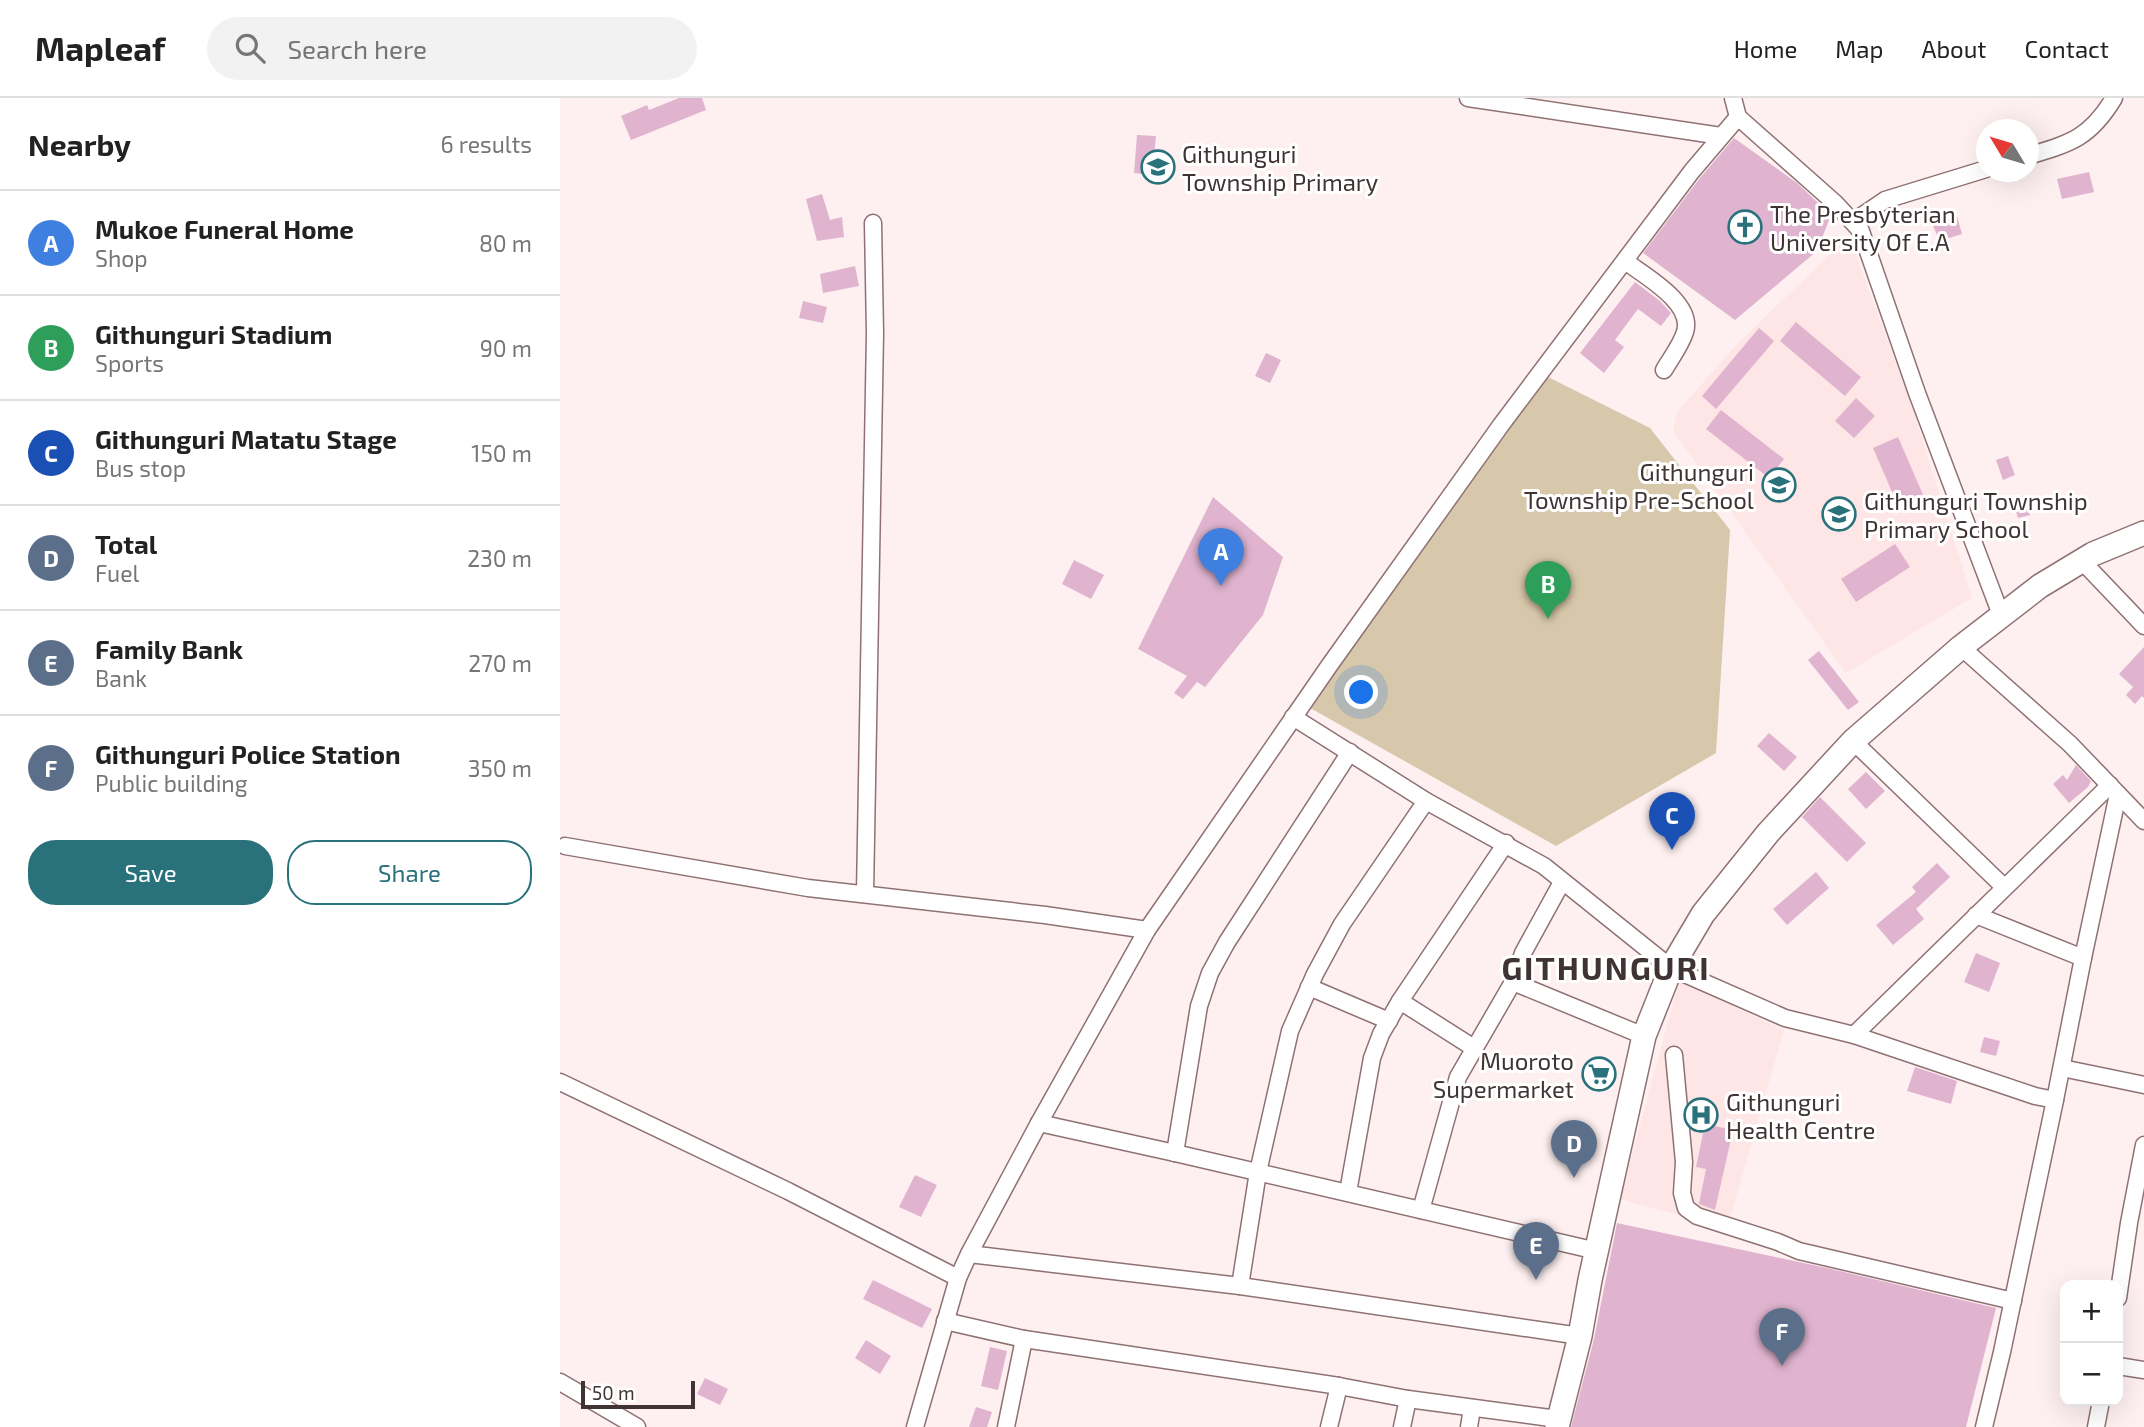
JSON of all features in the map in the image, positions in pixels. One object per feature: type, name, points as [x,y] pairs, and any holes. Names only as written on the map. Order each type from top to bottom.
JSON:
[{"type":"main road","points":[[1557,1423],[1580,1336],[1644,1036],[1671,968],[1703,914],[1768,833],[1853,741],[1961,647],[2040,586],[2081,561],[2144,533]]},
{"type":"street","points":[[1468,98],[1720,136]]},
{"type":"street","points":[[1733,98],[1738,117],[1854,221],[1861,231],[1917,393],[2001,615]]},
{"type":"street","points":[[2039,152],[2078,139],[2101,121],[2114,98]]},
{"type":"street","points":[[915,1427],[958,1278],[969,1254],[1147,930],[1293,717],[1501,425],[1720,136],[1738,117]]},
{"type":"street","points":[[1854,221],[1885,200],[1976,172]]},
{"type":"street","points":[[865,894],[875,333],[873,223]]},
{"type":"street","points":[[1625,261],[1678,302],[1686,315],[1686,331],[1664,370]]},
{"type":"street","points":[[2081,561],[2144,625]]},
{"type":"street","points":[[1961,647],[2070,744],[2144,821]]},
{"type":"street","points":[[1293,717],[1426,801],[1544,866],[1671,968],[1785,1018],[1854,1035],[2035,1096],[2055,1100]]},
{"type":"street","points":[[1853,741],[2004,887]]},
{"type":"street","points":[[1175,1153],[1199,1006],[1210,973],[1227,942],[1350,752]]},
{"type":"street","points":[[1854,1035],[2004,887],[2114,789]]},
{"type":"street","points":[[1984,1427],[2062,1068],[2114,789]]},
{"type":"street","points":[[1240,1286],[1258,1172],[1290,1031],[1342,924],[1426,801]]},
{"type":"street","points":[[1348,1192],[1372,1058],[1399,1001],[1506,843]]},
{"type":"street","points":[[565,846],[808,888],[1045,915],[1147,930]]},
{"type":"street","points":[[1422,1210],[1458,1077],[1513,982],[1524,953],[1562,882]]},
{"type":"street","points":[[1976,915],[2083,958]]},
{"type":"street","points":[[1513,982],[1644,1036]]},
{"type":"street","points":[[1310,987],[1389,1021]]},
{"type":"street","points":[[1399,1001],[1474,1048]]},
{"type":"street","points":[[1674,1055],[1684,1162],[1682,1193],[1686,1208],[1697,1216],[1799,1251],[2013,1301]]},
{"type":"street","points":[[2062,1068],[2144,1085]]},
{"type":"street","points":[[560,1082],[788,1191],[958,1278]]},
{"type":"street","points":[[1039,1123],[1597,1251]]},
{"type":"street","points":[[2122,1280],[2137,1216],[2144,1145]]},
{"type":"street","points":[[969,1254],[1240,1286],[1580,1336]]},
{"type":"street","points":[[945,1321],[1024,1339],[1339,1386],[1557,1423]]},
{"type":"street","points":[[1006,1427],[1024,1339]]},
{"type":"street","points":[[2123,1367],[2144,1370]]},
{"type":"street","points":[[560,1382],[637,1427]]},
{"type":"street","points":[[1329,1427],[1339,1386]]},
{"type":"street","points":[[1402,1427],[1408,1399]]},
{"type":"street","points":[[2096,1427],[2100,1406]]},
{"type":"street","points":[[1469,1427],[1472,1408]]},
{"type":"shaded area","name":"Githunguri Township Primary School","points":[[1849,236],[1913,410],[1972,598],[1846,673],[1673,431],[1677,412],[1735,346]]},
{"type":"shaded area","points":[[1544,375],[1650,428],[1730,530],[1716,753],[1556,846],[1310,708]]},
{"type":"shaded area","name":"Githunguri Health Centre","points":[[1679,981],[1784,1030],[1727,1229],[1620,1199]]},
{"type":"building","points":[[679,98],[702,98],[706,110],[631,140],[621,116],[647,105],[649,110]]},
{"type":"building","points":[[1137,135],[1156,136],[1152,175],[1134,173]]},
{"type":"building","name":"The Presbyterian University Of E.A","points":[[1734,138],[1797,183],[1831,215],[1817,251],[1735,320],[1643,253]]},
{"type":"building","points":[[2089,172],[2094,192],[2062,199],[2057,179]]},
{"type":"building","points":[[822,194],[830,220],[842,217],[844,237],[817,241],[806,199]]},
{"type":"building","points":[[1957,216],[1962,234],[1940,241],[1932,224]]},
{"type":"building","points":[[855,266],[859,286],[823,293],[820,274]]},
{"type":"building","points":[[1635,282],[1671,313],[1661,326],[1638,309],[1615,340],[1624,347],[1604,373],[1580,353]]},
{"type":"building","points":[[803,301],[827,307],[823,323],[799,318]]},
{"type":"building","points":[[1796,322],[1861,377],[1845,396],[1780,341]]},
{"type":"building","points":[[1759,328],[1774,341],[1716,409],[1702,396]]},
{"type":"building","points":[[1266,353],[1281,360],[1270,383],[1255,376]]},
{"type":"building","points":[[1856,398],[1875,416],[1854,438],[1835,421]]},
{"type":"building","points":[[1721,410],[1784,459],[1769,478],[1706,429]]},
{"type":"building","points":[[1898,437],[1924,497],[1899,508],[1873,448]]},
{"type":"building","points":[[2008,456],[2015,475],[2003,480],[1996,460]]},
{"type":"building","points":[[2025,495],[2030,515],[2018,518],[2012,499]]},
{"type":"building","points":[[1213,497],[1283,557],[1263,615],[1205,687],[1197,682],[1183,699],[1174,693],[1187,676],[1138,649]]},
{"type":"building","points":[[1895,544],[1910,567],[1856,602],[1841,579]]},
{"type":"building","points":[[1074,560],[1104,575],[1091,599],[1062,584]]},
{"type":"building","points":[[2144,647],[2144,698],[2142,696],[2135,704],[2126,695],[2133,687],[2119,674]]},
{"type":"building","points":[[1819,651],[1859,702],[1848,710],[1808,660]]},
{"type":"building","points":[[1769,733],[1797,757],[1784,771],[1757,746]]},
{"type":"building","points":[[2076,765],[2091,781],[2088,787],[2069,803],[2053,784],[2063,775],[2067,780]]},
{"type":"building","points":[[1866,772],[1885,791],[1866,809],[1848,789]]},
{"type":"building","points":[[1820,797],[1866,843],[1847,862],[1802,817]]},
{"type":"building","points":[[1937,863],[1950,877],[1916,909],[1924,919],[1893,945],[1876,925],[1916,892],[1912,887]]},
{"type":"building","points":[[1816,872],[1829,888],[1787,925],[1773,909]]},
{"type":"building","points":[[1976,953],[2000,963],[1989,992],[1964,982]]},
{"type":"building","points":[[1984,1037],[2000,1041],[1996,1056],[1980,1052]]},
{"type":"building","points":[[1915,1067],[1957,1081],[1951,1104],[1907,1091]]},
{"type":"building","points":[[1705,1124],[1733,1130],[1715,1210],[1699,1204],[1706,1169],[1696,1167]]},
{"type":"building","points":[[915,1175],[937,1185],[921,1217],[899,1207]]},
{"type":"building","points":[[1617,1223],[1996,1308],[1966,1427],[1571,1427],[1594,1339]]},
{"type":"building","points":[[873,1280],[932,1309],[922,1328],[863,1299]]},
{"type":"building","points":[[866,1340],[891,1356],[880,1374],[855,1358]]},
{"type":"building","points":[[990,1347],[1007,1351],[998,1390],[981,1386]]},
{"type":"building","points":[[705,1378],[728,1389],[720,1405],[697,1394]]},
{"type":"building","points":[[976,1407],[992,1412],[987,1427],[969,1427]]},
{"type":"place","name":"Githunguri Township Primary","points":[[1158,167]]},
{"type":"place","name":"The Presbyterian University Of E.A","points":[[1745,227]]},
{"type":"place","name":"Githunguri Township Pre-School","points":[[1779,485]]},
{"type":"place","name":"Githunguri Township Primary School","points":[[1839,514]]},
{"type":"place","name":"Mukoe Funeral Home","points":[[1221,586]]},
{"type":"place","name":"Githunguri Stadium","points":[[1548,619]]},
{"type":"place","name":"Githunguri Matatu Stage","points":[[1672,850]]},
{"type":"place","name":"Muoroto Supermarket","points":[[1599,1074]]},
{"type":"place","name":"Githunguri Health Centre","points":[[1701,1115]]},
{"type":"place","name":"Total","points":[[1574,1178]]},
{"type":"place","name":"Family Bank","points":[[1536,1280]]},
{"type":"place","name":"Githunguri Police Station","points":[[1782,1366]]},
{"type":"district","name":"GITHUNGURI","points":[[1606,967]]}]
